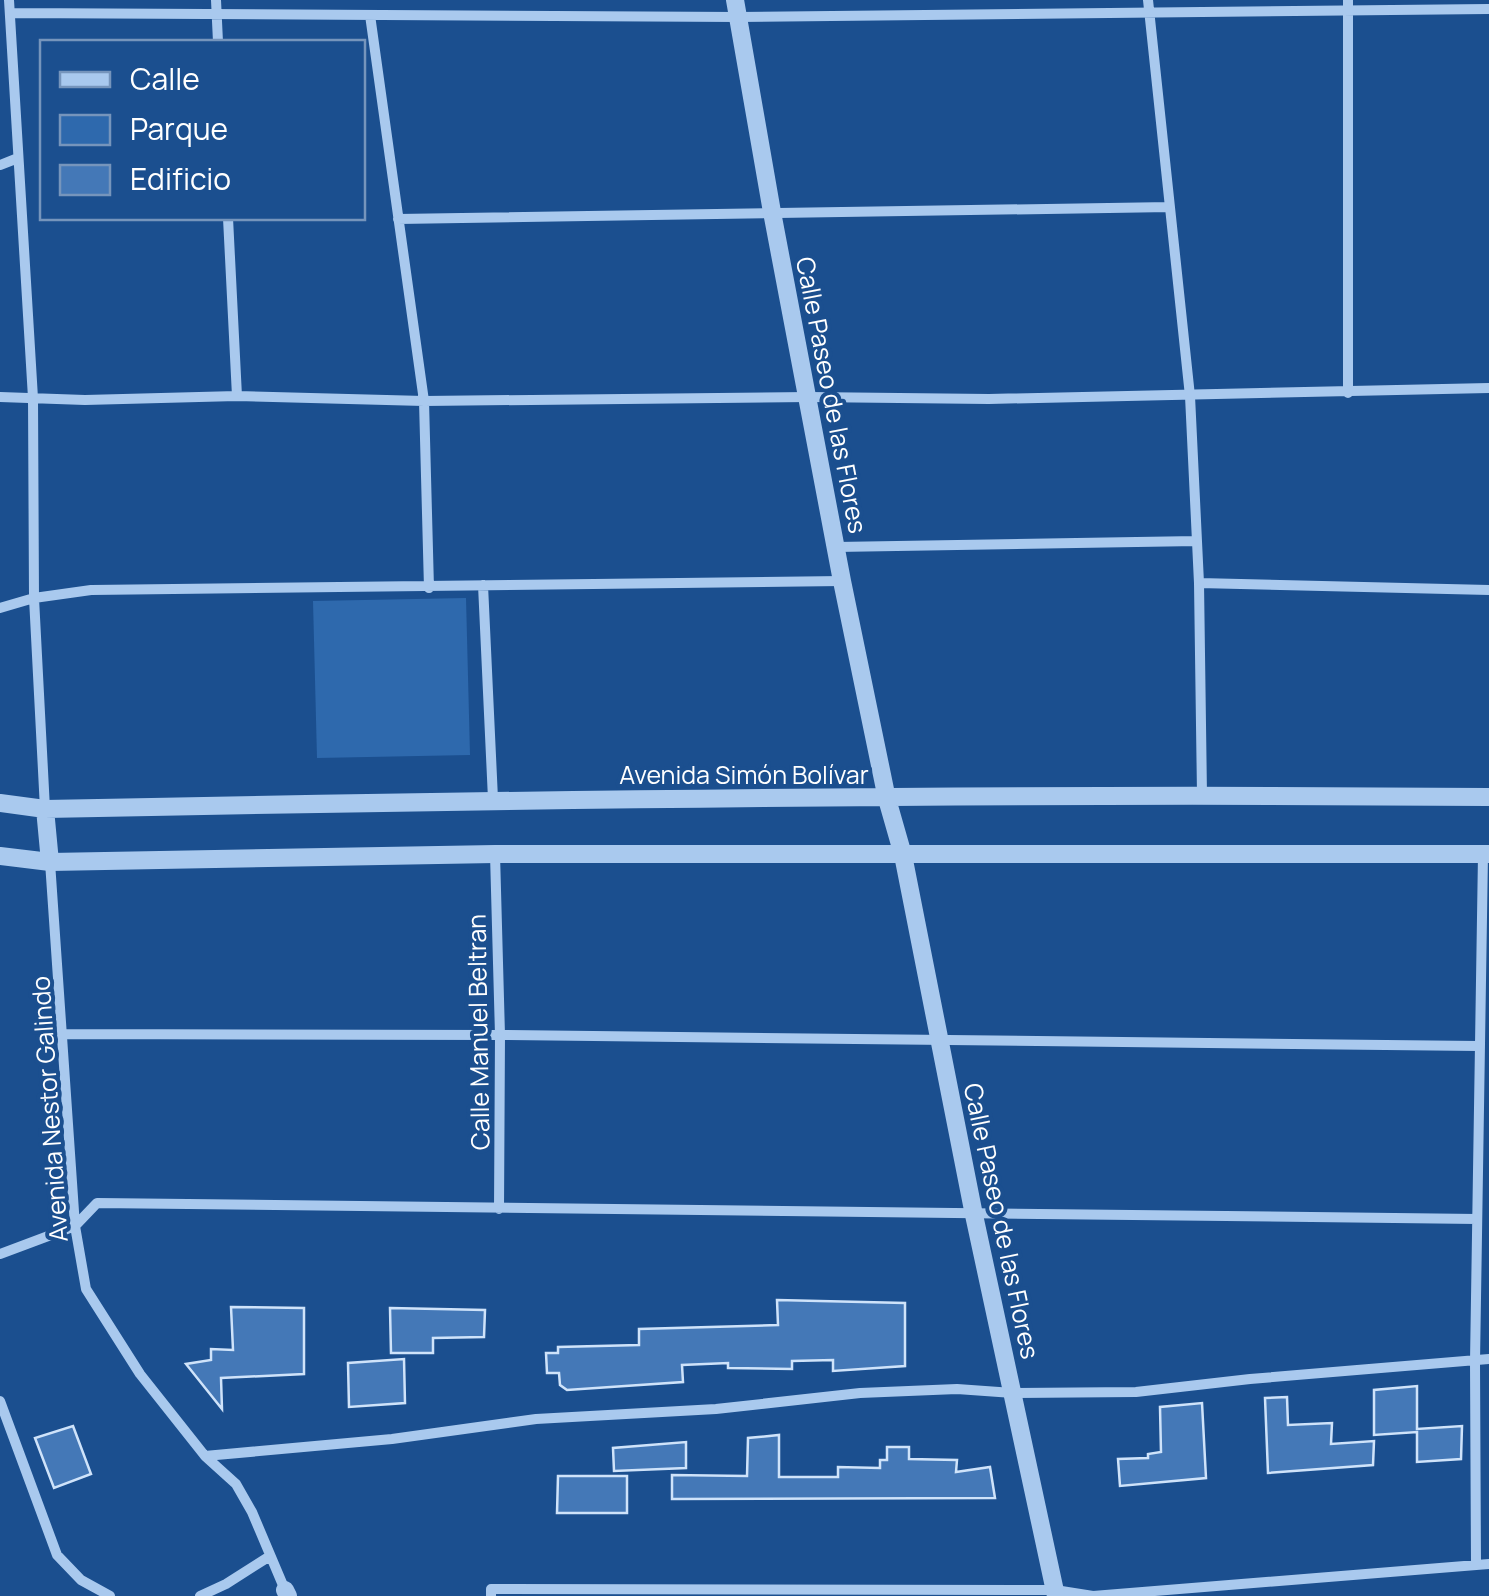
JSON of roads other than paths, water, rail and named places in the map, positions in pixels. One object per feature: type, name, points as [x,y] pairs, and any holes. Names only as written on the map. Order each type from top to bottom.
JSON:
[{"type":"street","points":[[9,0],[33,398],[34,598],[50,862]]},
{"type":"street","points":[[216,0],[218,40]]},
{"type":"street","points":[[11,13],[370,14],[1348,5],[1489,9]]},
{"type":"street","points":[[1348,5],[1348,392]]},
{"type":"street","points":[[1148,6],[1190,396],[1198,540],[1202,795]]},
{"type":"street","name":"Calle Paseo de las Flores","points":[[737,8],[842,580],[1056,1593]]},
{"type":"street","points":[[370,14],[424,401],[429,588]]},
{"type":"street","points":[[0,166],[18,158]]},
{"type":"street","points":[[398,219],[1170,207]]},
{"type":"street","points":[[228,220],[238,396]]},
{"type":"street","points":[[0,397],[238,396],[424,401],[1190,396],[1489,388]]},
{"type":"street","points":[[836,547],[1198,540]]},
{"type":"street","points":[[0,608],[34,598],[92,590],[842,580]]},
{"type":"street","points":[[1199,583],[1489,590]]},
{"type":"street","points":[[482,586],[493,799]]},
{"type":"street","name":"Avenida Simón Bolívar","points":[[0,803],[44,810],[493,799],[1489,797]]},
{"type":"street","points":[[0,856],[50,862],[495,854],[1486,854],[1478,1046],[1476,1565]]},
{"type":"street","name":"Calle Manuel Beltran","points":[[495,854],[500,1209]]},
{"type":"street","name":"Avenida Nestor Galindo","points":[[50,862],[74,1226],[86,1289],[140,1374],[205,1456],[236,1484],[287,1593]]},
{"type":"street","points":[[64,1034],[1478,1046]]},
{"type":"street","points":[[0,1254],[74,1226],[97,1203],[1476,1219]]},
{"type":"street","points":[[205,1456],[392,1439],[536,1419],[700,1411],[860,1393],[957,1389],[1013,1393],[1136,1392],[1489,1359]]},
{"type":"street","points":[[0,1401],[57,1555],[81,1580],[110,1596]]},
{"type":"street","points":[[200,1596],[270,1556]]},
{"type":"street","points":[[491,1596],[491,1589],[1092,1596],[1489,1564]]}]
